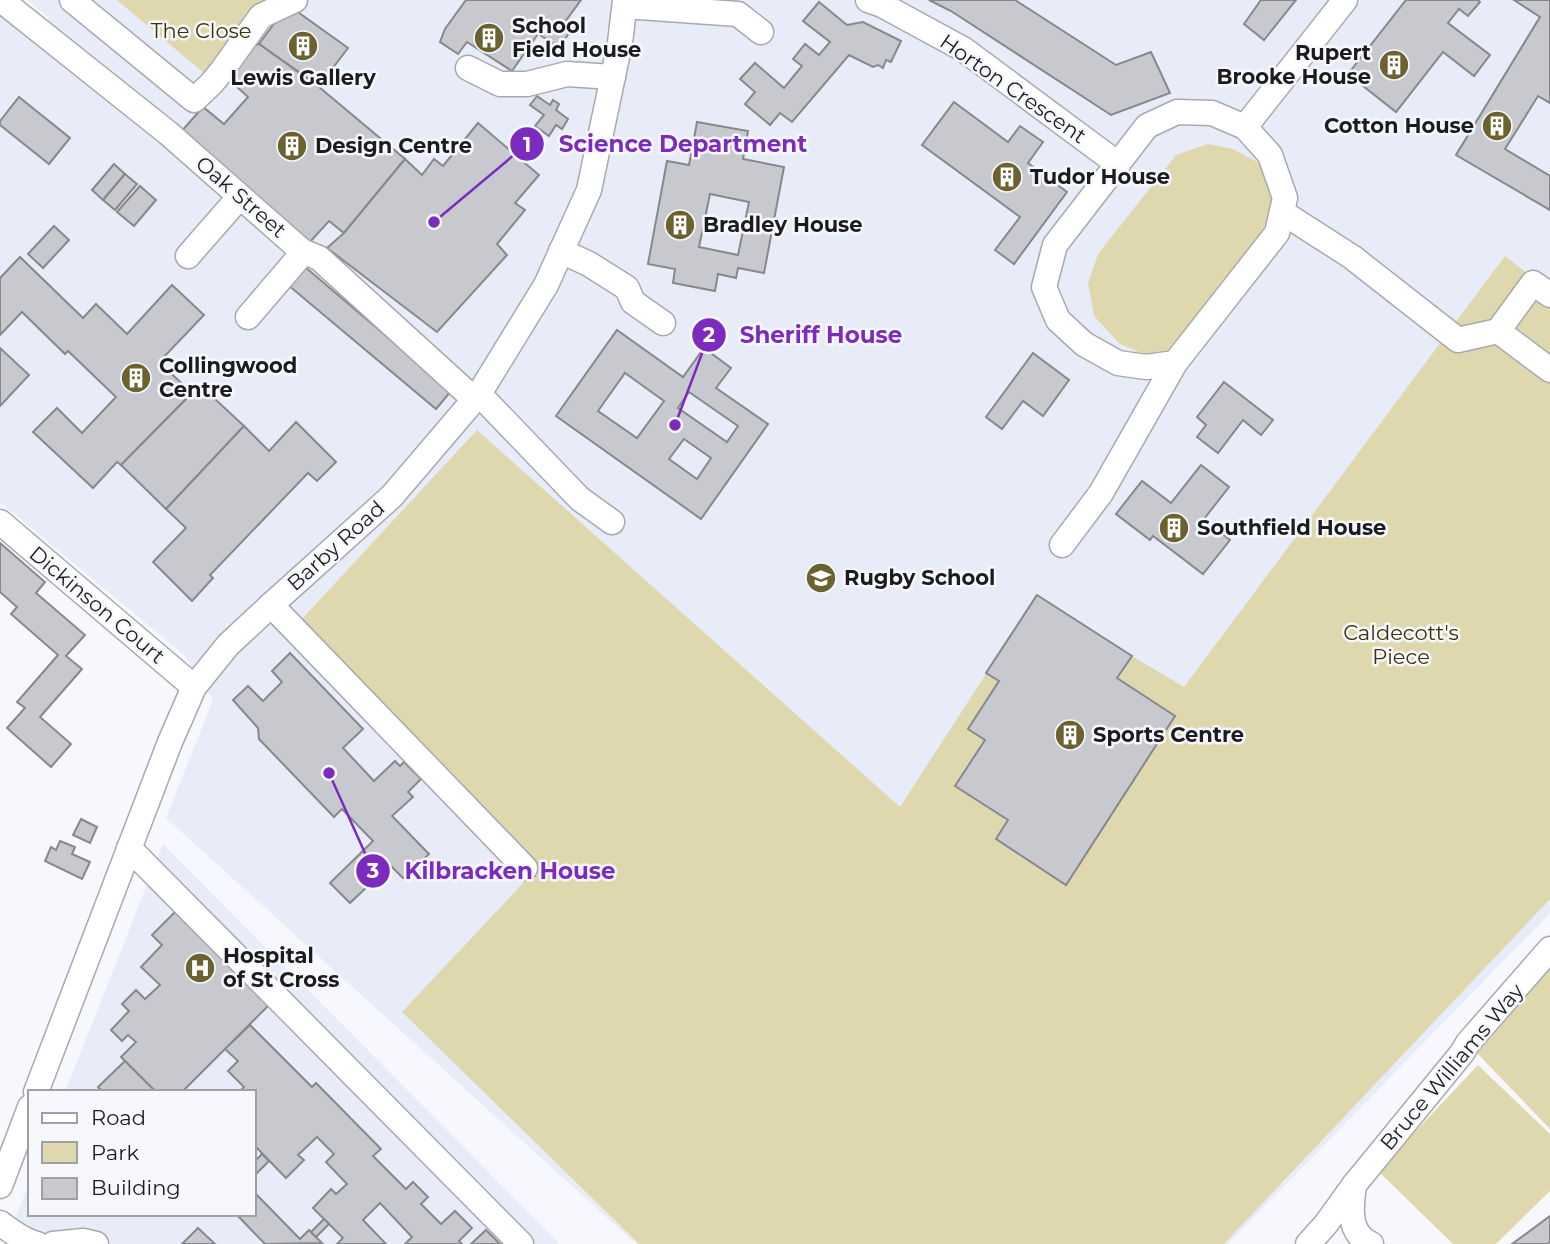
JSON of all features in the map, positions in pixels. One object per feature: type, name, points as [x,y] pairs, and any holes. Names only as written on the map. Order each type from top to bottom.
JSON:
[{"type":"street","name":"Oak Street","points":[[1,0],[168,133],[302,251],[319,258],[477,397],[580,499],[612,522]]},
{"type":"street","points":[[72,0],[194,100],[221,72],[261,16],[295,0]]},
{"type":"street","name":"Horton Crescent","points":[[868,0],[963,49],[1118,164]]},
{"type":"street","points":[[1245,127],[1345,0]]},
{"type":"street","points":[[625,3],[738,14],[761,33]]},
{"type":"street","name":"Barby Road","points":[[37,1090],[170,742],[194,687],[228,645],[392,496],[477,397],[546,285],[589,190],[613,77],[625,3]]},
{"type":"street","points":[[468,68],[500,84],[527,84],[567,74],[613,77]]},
{"type":"street","points":[[1062,545],[1101,493],[1175,363],[1277,233],[1285,198],[1270,156],[1245,127],[1212,113],[1177,111],[1147,126],[1055,245],[1044,287],[1058,320],[1084,344],[1118,363],[1146,367],[1175,363]]},
{"type":"street","points":[[188,257],[238,196]]},
{"type":"street","points":[[1282,212],[1352,257],[1458,340],[1497,331],[1533,283],[1550,295]]},
{"type":"street","points":[[248,317],[302,251]]},
{"type":"street","points":[[561,251],[589,264],[627,288],[633,302],[663,323]]},
{"type":"street","points":[[1497,331],[1550,370]]},
{"type":"street","name":"Dickinson Court","points":[[0,522],[194,687]]},
{"type":"street","points":[[271,605],[525,868]]},
{"type":"street","points":[[129,848],[522,1244]]},
{"type":"street","name":"Bruce Williams Way","points":[[1308,1244],[1475,1035],[1550,949]]},
{"type":"street","points":[[0,1186],[28,1112]]},
{"type":"street","points":[[1354,1185],[1351,1207],[1354,1226],[1360,1237],[1371,1244]]},
{"type":"street","points":[[0,1223],[30,1243],[37,1244]]},
{"type":"street","points":[[53,1244],[83,1241],[96,1244]]},
{"type":"shaded area","name":"Rugby School","points":[[28,0],[1550,0],[1550,913],[1228,1244],[636,1244],[166,818],[213,700],[184,655],[0,502],[0,4],[36,32],[49,18]]},
{"type":"shaded area","name":"Hospital of St Cross","points":[[163,844],[560,1244],[5,1244],[28,1186],[28,1216],[256,1216],[256,1090],[66,1090]]},
{"type":"green space","name":"The Close","points":[[117,0],[269,0],[205,74]]},
{"type":"green space","points":[[1208,144],[1233,149],[1263,165],[1289,214],[1175,357],[1148,356],[1120,344],[1094,316],[1088,283],[1098,254],[1176,155]]},
{"type":"green space","name":"Caldecott's Piece","points":[[1505,256],[1550,291],[1550,899],[1224,1244],[639,1244],[402,1012],[539,866],[300,621],[477,430],[900,807],[1037,595],[1184,687]]},
{"type":"green space","points":[[1550,962],[1550,1129],[1475,1051]]},
{"type":"green space","points":[[1478,1065],[1550,1134],[1550,1191],[1496,1244],[1453,1244],[1378,1171]]},
{"type":"building","name":"School Field House","points":[[466,0],[581,0],[565,22],[573,28],[559,47],[538,34],[512,71],[467,42],[458,54],[440,42],[445,29]]},
{"type":"building","points":[[929,0],[1015,0],[1116,65],[1151,52],[1170,93],[1111,115],[951,11]]},
{"type":"building","points":[[1261,0],[1296,0],[1264,40],[1244,24]]},
{"type":"building","name":"Rupert Brooke House","points":[[1406,0],[1478,0],[1480,2],[1468,16],[1459,9],[1448,23],[1490,55],[1474,76],[1443,52],[1396,112],[1348,74]]},
{"type":"building","name":"Cotton House","points":[[1514,0],[1550,0],[1550,103],[1538,96],[1505,149],[1550,176],[1550,210],[1456,155],[1540,17]]},
{"type":"building","points":[[819,2],[847,25],[863,22],[901,41],[891,62],[886,60],[883,68],[878,65],[873,67],[849,55],[792,122],[780,113],[770,125],[745,104],[755,92],[740,79],[755,63],[784,88],[802,66],[793,59],[805,44],[819,55],[830,42],[803,21]]},
{"type":"building","name":"Lewis Gallery","points":[[288,5],[348,48],[319,86],[259,44]]},
{"type":"building","name":"Design Centre","points":[[259,44],[319,87],[405,159],[344,233],[329,221],[309,243],[180,133],[203,107],[224,124],[248,97],[225,76],[247,48]]},
{"type":"building","points":[[537,96],[550,105],[553,100],[559,104],[556,110],[568,119],[562,129],[556,125],[549,136],[535,126],[544,115],[530,105]]},
{"type":"building","points":[[19,97],[70,138],[49,164],[0,125],[0,121]]},
{"type":"building","name":"Tudor House","points":[[954,102],[1008,142],[1020,126],[1043,142],[1028,163],[1067,192],[1014,264],[995,250],[1020,217],[922,145]]},
{"type":"building","name":"Bradley House","points":[[697,122],[748,131],[743,159],[784,167],[764,273],[738,268],[736,278],[718,274],[715,291],[673,283],[675,269],[648,264],[667,161],[689,165]],"holes":[[[710,194],[749,202],[738,255],[699,247]]]},
{"type":"building","points":[[478,123],[539,175],[515,203],[525,210],[497,244],[507,255],[437,332],[327,248],[344,233],[405,159],[422,175],[434,159],[443,166]]},
{"type":"building","points":[[114,164],[125,174],[103,200],[92,190]]},
{"type":"building","points":[[125,174],[137,184],[115,210],[103,200]]},
{"type":"building","points":[[140,186],[156,200],[134,226],[117,212]]},
{"type":"building","points":[[54,226],[69,240],[43,268],[28,254]]},
{"type":"building","name":"Collingwood Centre","points":[[20,257],[83,318],[96,304],[127,334],[172,285],[204,315],[159,362],[192,393],[121,465],[117,462],[93,488],[33,432],[57,408],[82,433],[116,397],[68,351],[65,354],[22,312],[0,335],[0,278]]},
{"type":"building","points":[[298,261],[451,391],[436,409],[282,280]]},
{"type":"building","points":[[617,330],[683,377],[704,348],[731,368],[716,388],[768,424],[701,519],[556,416]],"holes":[[[625,373],[664,401],[637,438],[598,411]],[[689,392],[738,426],[727,442],[678,408]],[[684,439],[711,458],[697,479],[669,459]]]},
{"type":"building","points":[[0,348],[29,375],[0,406]]},
{"type":"building","points":[[1033,353],[1069,380],[1043,416],[1023,401],[1002,429],[986,417]]},
{"type":"building","points":[[1224,382],[1273,420],[1261,435],[1243,420],[1218,453],[1197,437],[1206,425],[1197,417]]},
{"type":"building","points":[[200,385],[244,426],[166,509],[121,465]]},
{"type":"building","points":[[296,422],[336,462],[317,481],[308,473],[210,575],[213,578],[192,601],[153,562],[186,528],[166,509],[244,426],[269,451]]},
{"type":"building","name":"Southfield House","points":[[1201,465],[1229,487],[1204,519],[1230,540],[1203,574],[1153,536],[1150,540],[1116,514],[1142,481],[1171,503]]},
{"type":"building","points":[[0,543],[45,582],[36,593],[85,635],[66,656],[82,669],[40,717],[71,744],[51,767],[7,728],[25,708],[17,702],[58,655],[11,614],[17,607],[0,592]]},
{"type":"building","name":"Sports Centre","points":[[1037,595],[1132,656],[1117,678],[1175,716],[1066,885],[996,839],[1008,820],[955,786],[985,740],[968,729],[999,681],[986,673]]},
{"type":"building","points":[[290,653],[363,729],[343,748],[374,781],[395,761],[400,766],[404,762],[421,779],[408,792],[413,797],[392,816],[429,854],[403,878],[390,865],[350,903],[330,883],[373,841],[342,809],[334,817],[259,739],[258,728],[233,700],[248,686],[263,701],[282,682],[272,671]]},
{"type":"building","points":[[81,819],[97,827],[90,843],[73,835]]},
{"type":"building","points":[[60,841],[75,847],[72,854],[90,862],[82,879],[45,861],[51,847],[56,850]]},
{"type":"building","points":[[175,912],[269,1005],[184,1090],[154,1090],[121,1057],[136,1042],[128,1035],[122,1041],[111,1030],[129,1011],[122,1004],[136,990],[145,999],[160,985],[141,967],[162,945],[152,935]]},
{"type":"building","points":[[250,1025],[312,1087],[316,1083],[381,1149],[373,1156],[406,1189],[413,1182],[428,1197],[421,1204],[441,1224],[455,1211],[472,1228],[459,1241],[462,1244],[405,1244],[412,1237],[380,1203],[363,1220],[386,1244],[337,1244],[343,1238],[313,1208],[331,1189],[336,1194],[347,1184],[326,1162],[334,1154],[317,1137],[298,1155],[304,1160],[286,1178],[256,1147],[256,1090],[241,1090],[244,1087],[228,1071],[238,1061],[225,1049]]},
{"type":"building","points":[[125,1061],[154,1090],[101,1090],[98,1087]]},
{"type":"building","points":[[262,1154],[269,1161],[256,1174],[256,1160]]},
{"type":"building","points":[[256,1194],[300,1239],[309,1230],[322,1243],[265,1244],[238,1216],[256,1216]]},
{"type":"building","points":[[1550,1216],[1548,1244],[1512,1244]]},
{"type":"building","points":[[324,1219],[329,1224],[316,1237],[311,1232]]},
{"type":"building","points":[[198,1228],[215,1244],[182,1244]]},
{"type":"building","points":[[486,1230],[500,1244],[471,1244]]},
{"type":"place","name":"School Field House","points":[[489,38]]},
{"type":"place","name":"Lewis Gallery","points":[[303,46]]},
{"type":"place","name":"Rupert Brooke House","points":[[1394,65]]},
{"type":"place","name":"Cotton House","points":[[1497,126]]},
{"type":"place","name":"Design Centre","points":[[292,146]]},
{"type":"place","name":"Tudor House","points":[[1007,177]]},
{"type":"place","name":"Science Department","points":[[434,222]]},
{"type":"place","name":"Bradley House","points":[[680,225]]},
{"type":"place","name":"Collingwood Centre","points":[[136,378]]},
{"type":"place","name":"Sheriff House","points":[[675,425]]},
{"type":"place","name":"Southfield House","points":[[1174,528]]},
{"type":"place","name":"Rugby School","points":[[821,578]]},
{"type":"place","name":"Sports Centre","points":[[1070,735]]},
{"type":"place","name":"Kilbracken House","points":[[329,773]]},
{"type":"place","name":"Hospital of St Cross","points":[[200,968]]}]
